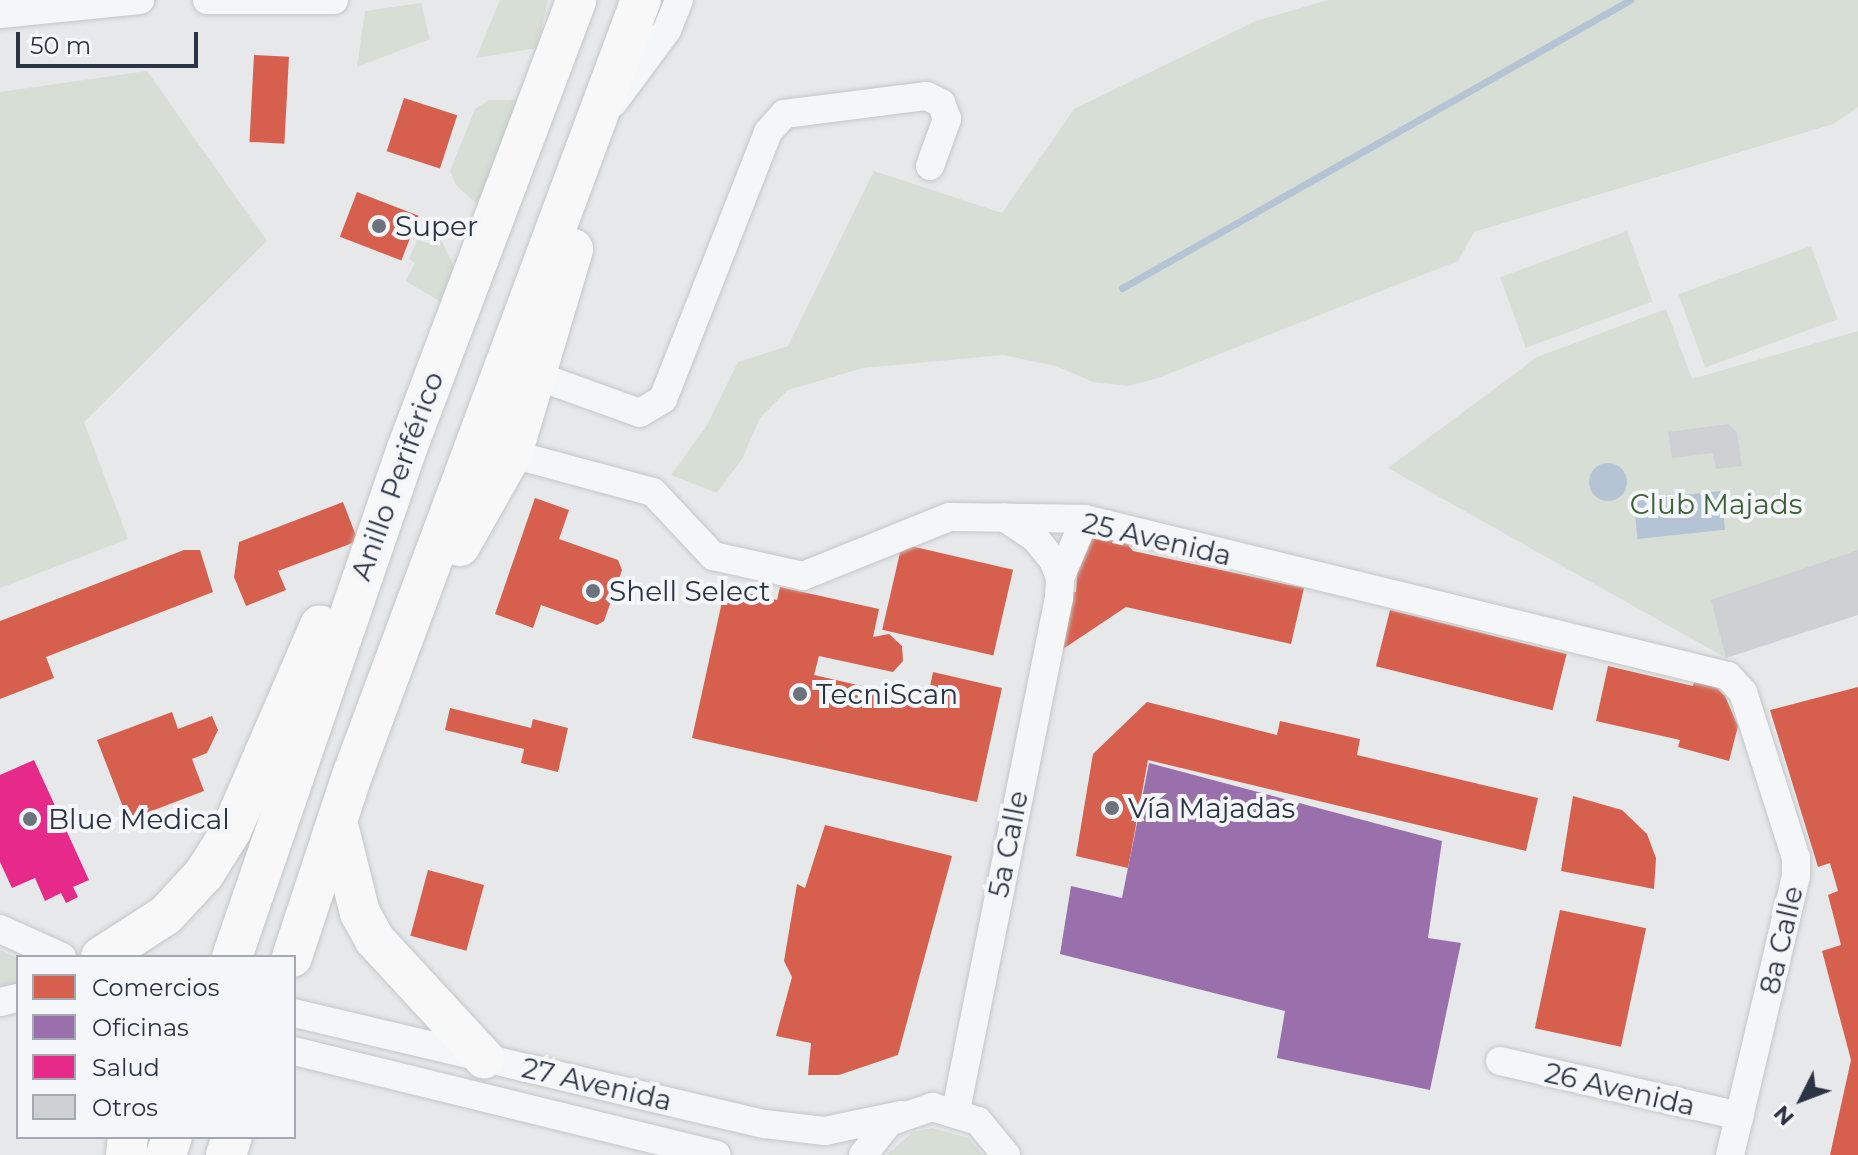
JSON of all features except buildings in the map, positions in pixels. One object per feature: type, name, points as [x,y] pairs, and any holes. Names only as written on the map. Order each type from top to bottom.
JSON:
[{"type":"highway","points":[[293,955],[337,821],[641,0]]},
{"type":"highway","name":"Anillo Periférico","points":[[233,955],[363,571],[567,8]]},
{"type":"highway","points":[[417,608],[438,586],[512,454],[572,260],[587,147]]},
{"type":"highway","points":[[104,955],[166,915],[204,874],[231,831],[332,600],[363,571]]},
{"type":"highway","points":[[337,821],[360,913],[375,940],[484,1058]]},
{"type":"street","points":[[0,14],[140,0]]},
{"type":"street","points":[[207,0],[334,0]]},
{"type":"street","points":[[587,147],[667,30],[679,0]]},
{"type":"street","points":[[537,376],[640,413],[663,399],[768,132],[784,114],[927,96],[941,103],[947,119],[930,166]]},
{"type":"street","name":"25 Avenida","points":[[512,454],[653,492],[713,556],[803,576],[928,523],[1004,517],[1085,519],[1717,671],[1736,683]]},
{"type":"street","points":[[1004,517],[1035,538],[1060,578]]},
{"type":"street","name":"5a Calle","points":[[956,1110],[1060,578],[1085,519]]},
{"type":"street","name":"8a Calle","points":[[1730,1155],[1796,876],[1796,858],[1736,683]]},
{"type":"street","points":[[0,929],[58,955]]},
{"type":"street","name":"27 Avenida","points":[[296,1013],[765,1124],[825,1131],[932,1107],[956,1110]]},
{"type":"street","name":"27 Avenida","points":[[304,1054],[716,1155]]},
{"type":"street","name":"26 Avenida","points":[[1500,1061],[1740,1116]]},
{"type":"street","points":[[956,1110],[985,1127],[1006,1155]]},
{"type":"street","points":[[863,1155],[879,1130],[901,1115]]},
{"type":"green space","points":[[500,0],[548,0],[537,48],[476,58]]},
{"type":"green space","points":[[1328,0],[1858,0],[1858,107],[1833,124],[1474,232],[1458,261],[1158,378],[1128,386],[1093,382],[1056,366],[1003,355],[863,368],[788,390],[760,418],[742,459],[717,493],[671,475],[706,427],[738,362],[788,346],[874,171],[1002,213],[1074,109],[1256,21]]},
{"type":"green space","points":[[421,3],[430,39],[357,67],[365,11]]},
{"type":"green space","points":[[147,71],[267,241],[84,422],[128,539],[0,588],[0,92]]},
{"type":"green space","points":[[489,100],[519,100],[479,206],[456,185],[450,171],[475,109]]},
{"type":"green space","points":[[436,229],[457,273],[441,302],[406,281],[415,263],[409,259],[417,240],[431,244]]},
{"type":"green space","points":[[1627,231],[1653,301],[1526,348],[1500,277]]},
{"type":"green space","points":[[1811,246],[1838,319],[1705,368],[1679,294]]},
{"type":"green space","name":"Club Majads","points":[[1666,309],[1692,379],[1858,331],[1858,553],[1726,658],[1388,468],[1537,357]]},
{"type":"green space","points":[[0,950],[16,957],[16,986],[0,988]]},
{"type":"green space","points":[[932,1128],[968,1138],[983,1155],[887,1155],[913,1132]]},
{"type":"water","points":[[1608,463],[1621,469],[1627,482],[1621,495],[1608,501],[1595,495],[1589,482],[1595,469]]},
{"type":"water","points":[[1721,491],[1725,530],[1638,539],[1633,500]]},
{"type":"waterway","points":[[1122,288],[1630,0]]},
{"type":"place","name":"Super","points":[[379,226]]},
{"type":"place","name":"Shell Select","points":[[593,591]]},
{"type":"place","name":"TecniScan","points":[[800,694]]},
{"type":"place","name":"Vía Majadas","points":[[1112,808]]},
{"type":"place","name":"Blue Medical","points":[[30,819]]}]
